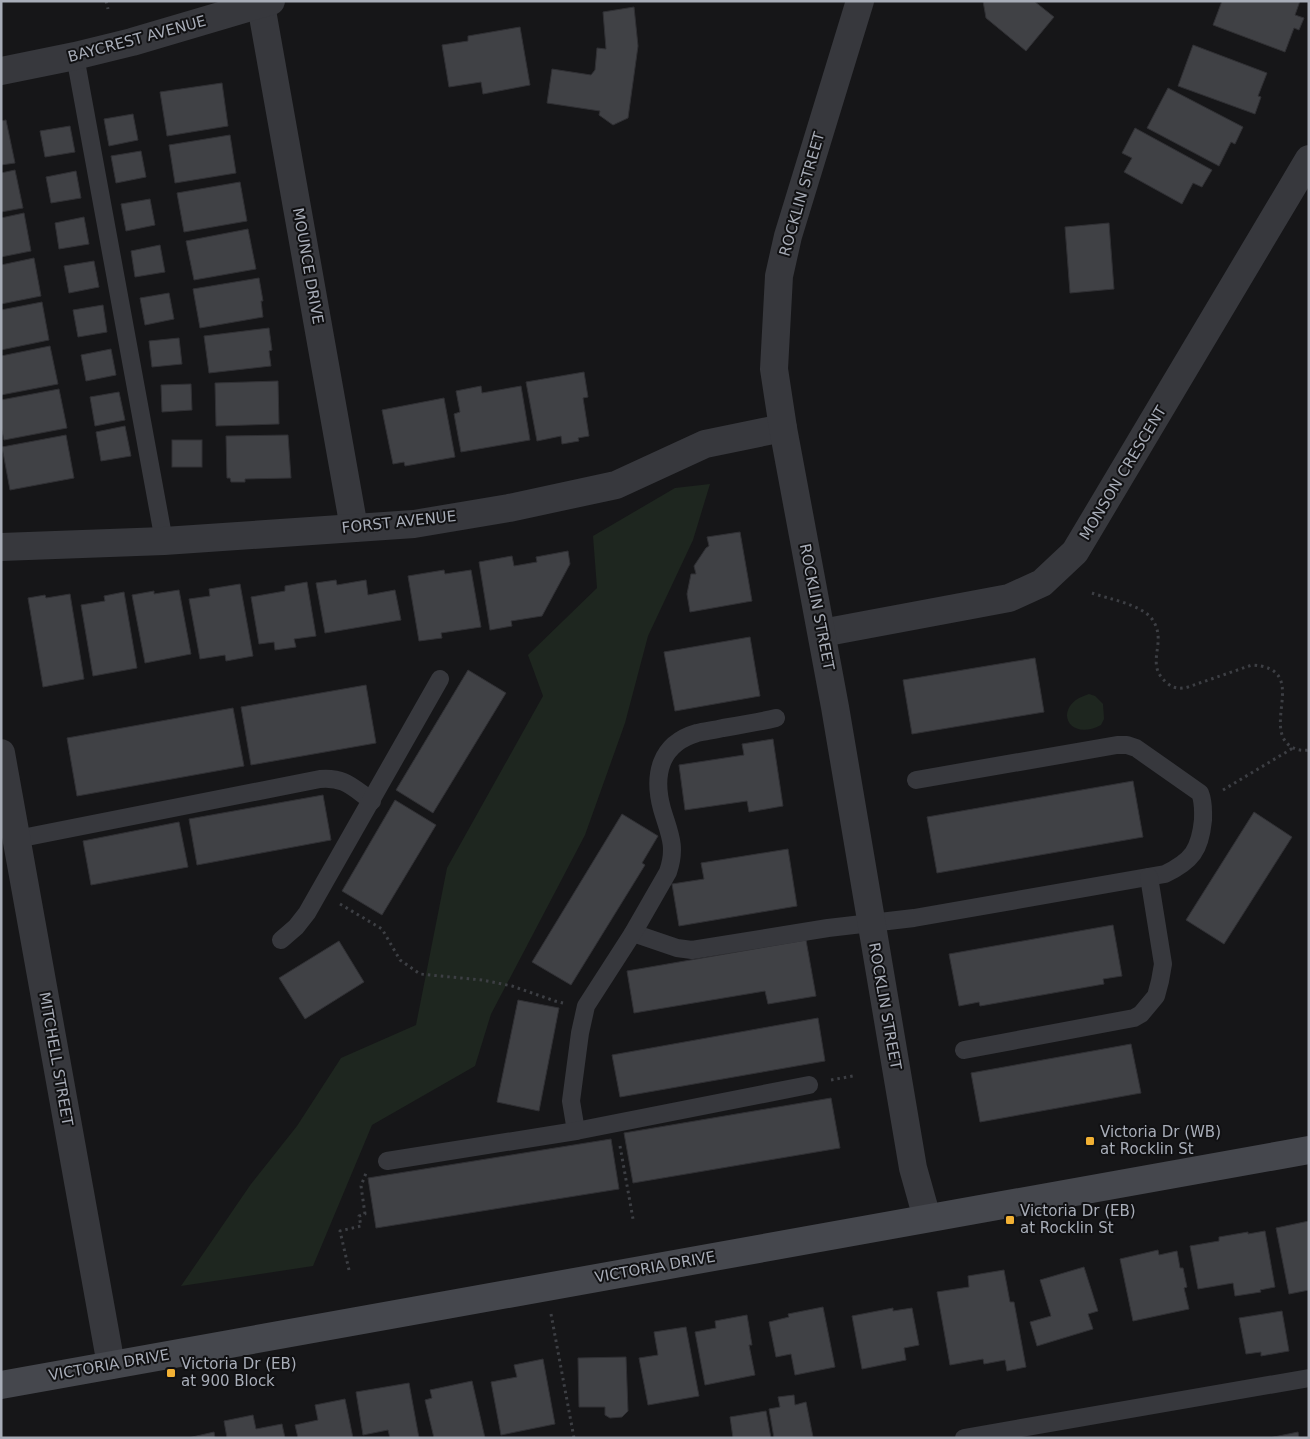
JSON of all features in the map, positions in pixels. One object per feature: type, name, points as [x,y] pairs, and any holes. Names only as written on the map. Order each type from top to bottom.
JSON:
[{"type":"main road","name":"VICTORIA DRIVE","points":[[1,1385],[1309,1150]]},
{"type":"street","name":"ROCKLIN STREET","points":[[860,1],[788,236],[779,276],[774,369],[783,428],[822,633],[913,1168],[926,1218]]},
{"type":"street","name":"BAYCREST AVENUE","points":[[1,71],[76,56],[132,42],[266,3]]},
{"type":"street","name":"MOUNCE DRIVE","points":[[266,3],[354,528]]},
{"type":"street","name":"MONSON CRESCENT","points":[[822,633],[1009,598],[1042,583],[1075,552],[1309,159]]},
{"type":"street","name":"FORST AVENUE","points":[[1,547],[164,541],[414,524],[509,508],[616,485],[705,444],[783,428]]},
{"type":"street","name":"MITCHELL STREET","points":[[1,752],[111,1365]]},
{"type":"lane","points":[[76,56],[164,541]]},
{"type":"lane","points":[[281,940],[296,927],[320,892],[440,679]]},
{"type":"lane","points":[[576,1131],[571,1101],[580,1033],[586,1006],[633,933],[668,872],[671,862],[672,838],[658,789],[660,766],[672,747],[682,739],[696,734],[776,718]]},
{"type":"lane","points":[[633,933],[677,948],[692,950],[871,922],[914,918],[1149,877],[1165,874],[1190,858],[1198,847],[1202,832],[1204,802],[1200,793],[1136,748],[1127,745],[1117,745],[916,780]]},
{"type":"lane","points":[[17,839],[320,779],[332,778],[344,781],[372,801]]},
{"type":"lane","points":[[964,1050],[1134,1018],[1141,1014],[1156,996],[1163,964],[1149,877]]},
{"type":"lane","points":[[387,1162],[576,1131],[809,1085]]},
{"type":"lane","points":[[964,1438],[1309,1378]]},
{"type":"path","points":[[106,1],[108,9]]},
{"type":"path","points":[[1092,593],[1139,608],[1150,617],[1157,627],[1157,672],[1170,686],[1179,689],[1188,687],[1252,665],[1264,666],[1275,672],[1282,680],[1285,692],[1281,724],[1282,737],[1293,748],[1303,751],[1309,750]]},
{"type":"path","points":[[1204,802],[1293,748]]},
{"type":"path","points":[[320,892],[382,929],[400,960],[420,974],[504,984],[555,1001],[586,1006]]},
{"type":"path","points":[[620,1149],[633,1219]]},
{"type":"path","points":[[349,1270],[340,1231],[361,1226],[359,1216],[365,1214],[361,1186]]},
{"type":"path","points":[[546,1287],[574,1438]]},
{"type":"shaded area","points":[[710,484],[693,540],[648,636],[625,723],[585,835],[491,1014],[475,1066],[372,1125],[313,1266],[181,1286],[251,1184],[297,1126],[341,1058],[416,1025],[447,868],[543,696],[528,655],[597,588],[593,536],[675,488]]},
{"type":"shaded area","points":[[1089,694],[1095,696],[1103,704],[1104,719],[1101,725],[1089,729],[1079,729],[1072,726],[1068,720],[1067,713],[1070,706],[1077,699]]},
{"type":"building","points":[[983,1],[1034,1],[1054,17],[1026,51],[986,18]]},
{"type":"building","points":[[1222,1],[1300,1],[1295,15],[1304,18],[1299,30],[1294,28],[1285,52],[1213,25]]},
{"type":"building","points":[[634,7],[638,46],[628,118],[613,125],[599,115],[600,111],[547,103],[552,69],[591,75],[595,70],[597,48],[606,49],[603,12]]},
{"type":"building","points":[[520,27],[530,85],[483,94],[481,82],[449,87],[442,45],[468,41],[468,36]]},
{"type":"building","points":[[1193,45],[1267,73],[1258,96],[1261,97],[1255,114],[1178,86]]},
{"type":"building","points":[[222,83],[228,126],[167,136],[160,92]]},
{"type":"building","points":[[1168,88],[1243,127],[1235,144],[1231,142],[1219,166],[1147,128]]},
{"type":"building","points":[[133,114],[138,140],[109,146],[104,119]]},
{"type":"building","points":[[6,120],[15,163],[1,165],[1,121]]},
{"type":"building","points":[[70,126],[75,152],[45,157],[40,131]]},
{"type":"building","points":[[1135,128],[1212,170],[1202,187],[1193,183],[1182,204],[1124,172],[1132,158],[1122,153]]},
{"type":"building","points":[[230,135],[236,173],[175,183],[169,145]]},
{"type":"building","points":[[141,151],[146,177],[116,183],[111,156]]},
{"type":"building","points":[[15,170],[23,208],[1,212],[1,173]]},
{"type":"building","points":[[76,171],[81,198],[51,203],[46,177]]},
{"type":"building","points":[[240,182],[247,221],[184,232],[177,193]]},
{"type":"building","points":[[150,199],[155,225],[126,231],[121,204]]},
{"type":"building","points":[[24,213],[31,251],[1,257],[1,218]]},
{"type":"building","points":[[84,217],[89,244],[59,249],[55,223]]},
{"type":"building","points":[[1109,223],[1114,289],[1070,293],[1065,227]]},
{"type":"building","points":[[248,229],[256,269],[194,280],[186,241]]},
{"type":"building","points":[[160,245],[165,272],[135,277],[131,251]]},
{"type":"building","points":[[34,258],[41,296],[1,304],[1,265]]},
{"type":"building","points":[[94,261],[99,287],[69,293],[64,266]]},
{"type":"building","points":[[259,278],[263,301],[261,301],[263,317],[200,328],[193,289]]},
{"type":"building","points":[[169,293],[174,319],[145,325],[140,298]]},
{"type":"building","points":[[42,302],[49,340],[1,350],[1,310]]},
{"type":"building","points":[[103,305],[107,332],[78,337],[73,310]]},
{"type":"building","points":[[269,328],[272,350],[269,351],[271,366],[209,373],[204,336]]},
{"type":"building","points":[[179,338],[182,364],[152,367],[149,341]]},
{"type":"building","points":[[50,346],[58,384],[1,395],[1,356]]},
{"type":"building","points":[[111,349],[116,375],[86,381],[81,355]]},
{"type":"building","points":[[584,372],[588,397],[583,398],[589,436],[578,438],[579,441],[562,444],[561,436],[537,441],[526,382]]},
{"type":"building","points":[[278,381],[279,424],[216,426],[215,383]]},
{"type":"building","points":[[191,384],[192,410],[162,412],[161,385]]},
{"type":"building","points":[[481,386],[482,393],[521,386],[530,440],[461,452],[454,414],[460,412],[456,391]]},
{"type":"building","points":[[59,389],[67,428],[4,440],[1,426],[1,400]]},
{"type":"building","points":[[119,392],[125,420],[95,426],[90,397]]},
{"type":"building","points":[[444,398],[455,457],[405,466],[404,462],[393,464],[382,410]]},
{"type":"building","points":[[125,426],[131,456],[101,461],[96,432]]},
{"type":"building","points":[[66,435],[74,478],[10,490],[2,447]]},
{"type":"building","points":[[288,435],[291,478],[245,479],[245,482],[231,482],[230,478],[227,478],[226,436]]},
{"type":"building","points":[[172,440],[202,440],[202,467],[172,467]]},
{"type":"building","points":[[740,532],[752,601],[690,612],[687,594],[691,574],[696,574],[694,566],[709,546],[707,537]]},
{"type":"building","points":[[568,551],[570,564],[542,616],[511,621],[512,626],[490,630],[479,562],[512,556],[514,566],[537,562],[536,557]]},
{"type":"building","points":[[444,570],[445,574],[471,570],[481,627],[441,633],[442,638],[419,641],[408,576]]},
{"type":"building","points":[[336,580],[337,585],[366,580],[368,595],[395,590],[401,620],[325,633],[316,583]]},
{"type":"building","points":[[307,582],[316,636],[294,639],[296,647],[275,650],[274,642],[259,644],[251,597],[285,591],[285,586]]},
{"type":"building","points":[[240,584],[253,656],[226,661],[225,655],[200,659],[189,599],[210,596],[209,589]]},
{"type":"building","points":[[179,590],[191,654],[145,663],[132,595],[154,591],[154,594]]},
{"type":"building","points":[[124,592],[137,668],[93,676],[81,605],[105,601],[104,596]]},
{"type":"building","points":[[70,594],[84,679],[43,687],[28,598],[45,595],[46,598]]},
{"type":"building","points":[[750,637],[760,696],[675,711],[664,652]]},
{"type":"building","points":[[1035,658],[1044,712],[912,734],[903,680]]},
{"type":"building","points":[[468,670],[506,693],[433,813],[396,790]]},
{"type":"building","points":[[366,685],[376,743],[251,765],[241,707]]},
{"type":"building","points":[[233,708],[244,766],[77,796],[67,738]]},
{"type":"building","points":[[773,739],[783,806],[749,812],[747,801],[685,810],[679,765],[744,755],[742,744]]},
{"type":"building","points":[[1133,781],[1143,837],[937,873],[927,817]]},
{"type":"building","points":[[323,795],[331,840],[197,865],[189,819]]},
{"type":"building","points":[[395,800],[436,825],[382,915],[342,891]]},
{"type":"building","points":[[1254,812],[1292,837],[1224,944],[1186,920]]},
{"type":"building","points":[[622,814],[658,836],[642,863],[645,865],[571,985],[532,962]]},
{"type":"building","points":[[179,822],[188,867],[91,885],[83,841]]},
{"type":"building","points":[[788,849],[797,906],[679,926],[672,884],[704,879],[701,863]]},
{"type":"building","points":[[1113,925],[1122,976],[1103,979],[1104,984],[980,1006],[979,1002],[959,1006],[949,954]]},
{"type":"building","points":[[806,940],[816,996],[768,1004],[765,991],[634,1013],[627,971]]},
{"type":"building","points":[[339,941],[364,982],[305,1019],[279,978]]},
{"type":"building","points":[[518,1000],[559,1008],[539,1111],[497,1102]]},
{"type":"building","points":[[818,1018],[825,1061],[620,1097],[612,1055]]},
{"type":"building","points":[[1131,1044],[1141,1093],[980,1122],[971,1073]]},
{"type":"building","points":[[831,1098],[840,1148],[633,1183],[624,1133]]},
{"type":"building","points":[[611,1139],[619,1189],[376,1228],[368,1178]]},
{"type":"building","points":[[1309,1221],[1309,1290],[1289,1294],[1276,1228]]},
{"type":"building","points":[[1265,1231],[1275,1287],[1260,1290],[1261,1292],[1235,1296],[1233,1283],[1198,1289],[1190,1246],[1219,1241],[1219,1237]]},
{"type":"building","points":[[1158,1250],[1159,1255],[1177,1251],[1180,1268],[1183,1268],[1187,1287],[1184,1288],[1189,1309],[1133,1321],[1120,1259]]},
{"type":"building","points":[[1084,1267],[1098,1311],[1088,1314],[1093,1329],[1037,1346],[1030,1322],[1051,1316],[1040,1280]]},
{"type":"building","points":[[1004,1270],[1010,1302],[1014,1302],[1026,1367],[1007,1371],[1005,1360],[984,1364],[983,1359],[950,1365],[937,1292],[969,1287],[968,1276]]},
{"type":"building","points":[[823,1307],[835,1367],[795,1375],[791,1354],[776,1357],[769,1322],[789,1317],[788,1314]]},
{"type":"building","points":[[893,1308],[893,1311],[912,1308],[919,1345],[904,1348],[906,1360],[862,1369],[852,1316]]},
{"type":"building","points":[[1282,1311],[1289,1351],[1261,1356],[1261,1352],[1246,1354],[1239,1318]]},
{"type":"building","points":[[747,1315],[752,1345],[749,1345],[755,1375],[705,1385],[695,1332],[716,1328],[715,1321]]},
{"type":"building","points":[[686,1327],[699,1396],[648,1405],[639,1358],[658,1355],[654,1332]]},
{"type":"building","points":[[626,1357],[628,1411],[622,1417],[610,1418],[605,1415],[605,1407],[579,1407],[578,1358]]},
{"type":"building","points":[[543,1359],[555,1424],[501,1435],[491,1382],[517,1377],[514,1365]]},
{"type":"building","points":[[472,1381],[485,1438],[434,1438],[425,1400],[432,1398],[430,1390]]},
{"type":"building","points":[[409,1383],[419,1438],[390,1438],[388,1430],[363,1435],[356,1392]]},
{"type":"building","points":[[794,1395],[795,1405],[806,1402],[813,1437],[774,1438],[769,1409],[780,1407],[778,1397]]},
{"type":"building","points":[[345,1399],[353,1438],[298,1438],[295,1425],[318,1420],[315,1405]]},
{"type":"building","points":[[766,1411],[771,1438],[733,1438],[730,1417]]},
{"type":"building","points":[[253,1415],[256,1429],[282,1424],[285,1438],[227,1438],[224,1421]]},
{"type":"building","points":[[214,1432],[215,1438],[188,1438]]},
{"type":"building","points":[[1298,1432],[1299,1438],[1269,1438]]},
{"type":"place","name":"Victoria Dr (WB) at Rocklin St","points":[[1090,1141]]},
{"type":"place","name":"Victoria Dr (EB) at Rocklin St","points":[[1010,1220]]},
{"type":"place","name":"Victoria Dr (EB) at 900 Block","points":[[171,1373]]}]
